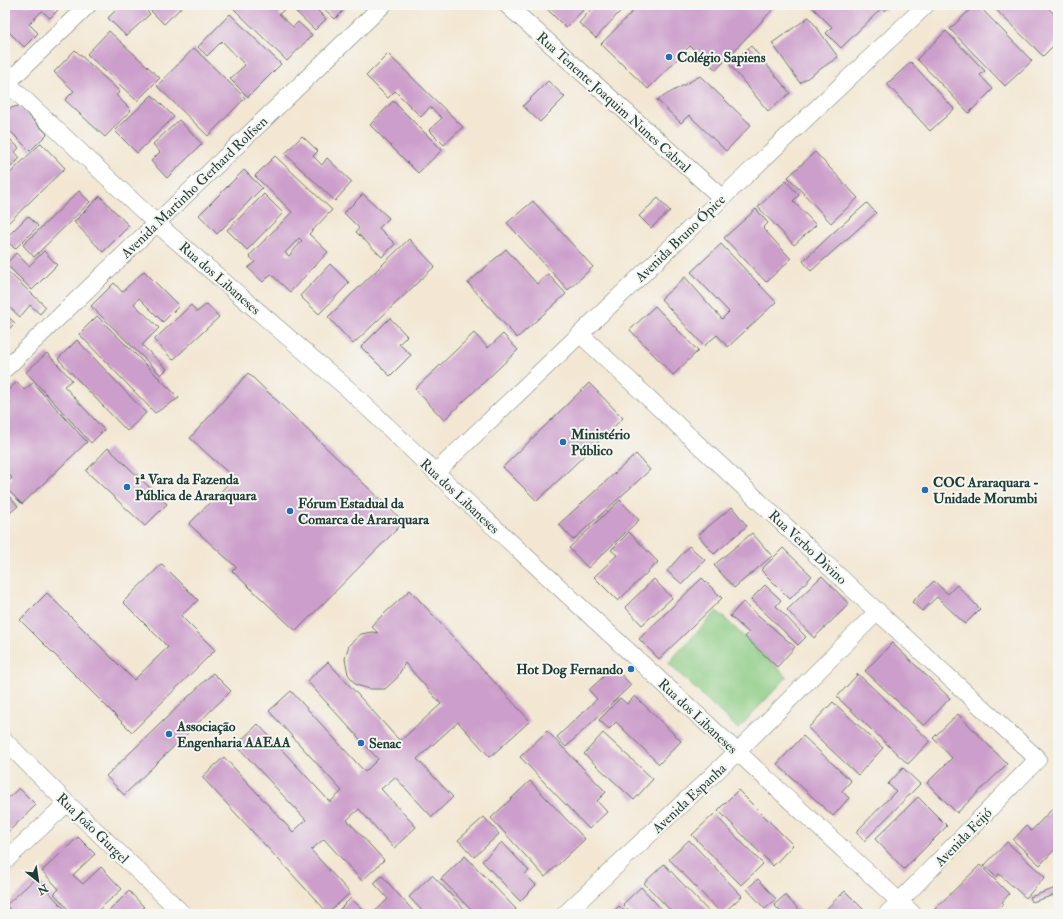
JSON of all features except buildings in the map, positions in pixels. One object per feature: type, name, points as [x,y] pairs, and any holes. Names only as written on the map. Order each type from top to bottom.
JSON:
[{"type":"street","points":[[6,83],[88,5]]},
{"type":"street","name":"Avenida Martinho Gerhard Rolfsen","points":[[5,369],[383,5]]},
{"type":"street","name":"Rua Tenente Joaquim Nunes Cabral","points":[[507,5],[722,198]]},
{"type":"street","name":"Avenida Bruno Ópice","points":[[436,472],[926,5]]},
{"type":"street","name":"Rua dos Libaneses","points":[[6,83],[156,223],[348,389],[473,508],[913,914]]},
{"type":"street","name":"Rua Verbo Divino","points":[[580,334],[1038,759]]},
{"type":"street","name":"Avenida Espanha","points":[[565,914],[738,752],[878,611]]},
{"type":"street","name":"Rua João Gurgel","points":[[5,741],[67,803],[183,914]]},
{"type":"street","name":"Avenida Feijó","points":[[887,914],[1038,759]]},
{"type":"street","points":[[5,861],[67,803]]},
{"type":"green space","points":[[717,611],[787,677],[738,729],[668,663]]},
{"type":"place","name":"Colégio Sapiens","points":[[669,57]]},
{"type":"place","name":"Ministério Público","points":[[563,442]]},
{"type":"place","name":"1ª Vara da Fazenda Pública de Araraquara","points":[[127,487]]},
{"type":"place","name":"COC Araraquara - Unidade Morumbi","points":[[925,490]]},
{"type":"place","name":"Fórum Estadual da Comarca de Araraquara","points":[[290,511]]},
{"type":"place","name":"Hot Dog Fernando","points":[[631,669]]},
{"type":"place","name":"Associação Engenharia AAEAA","points":[[169,734]]},
{"type":"place","name":"Senac","points":[[361,743]]}]
